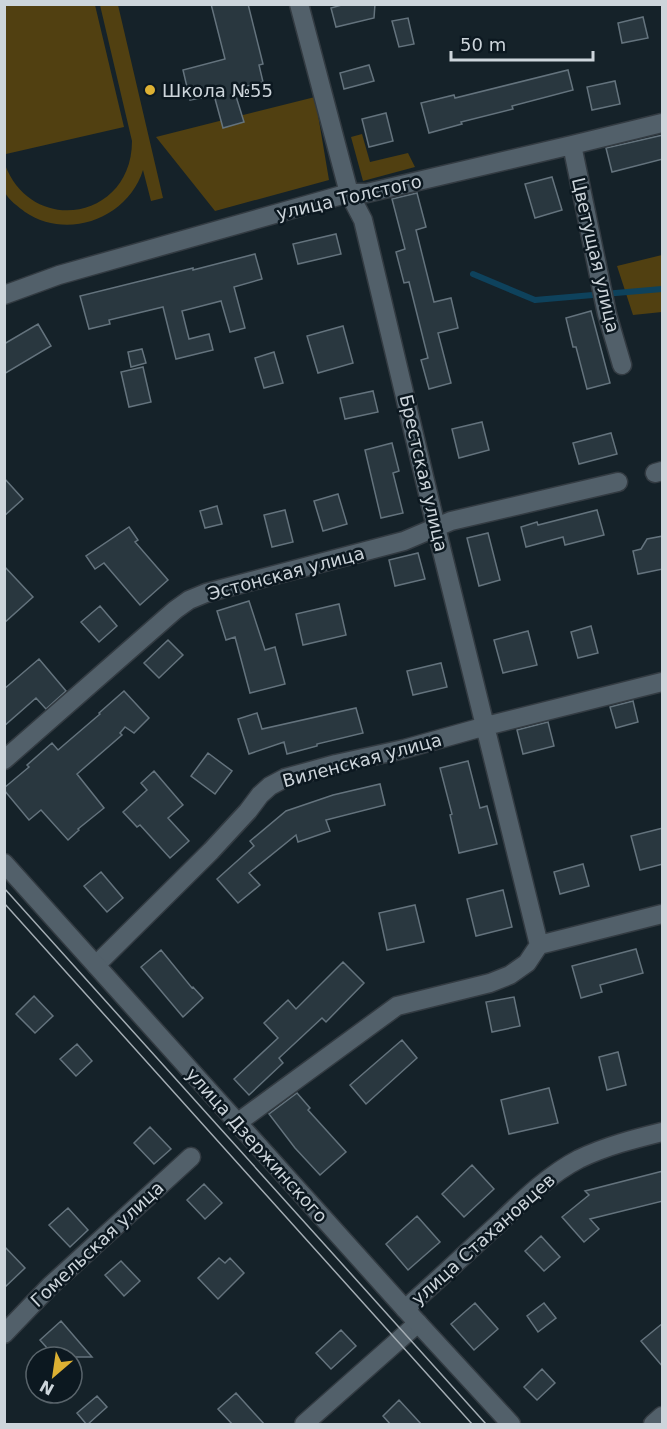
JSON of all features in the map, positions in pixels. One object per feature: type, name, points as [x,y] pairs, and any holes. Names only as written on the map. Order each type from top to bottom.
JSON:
[{"type":"street","name":"Брестская улица","points":[[299,4],[349,193],[363,220],[539,945]]},
{"type":"street","name":"улица Толстого","points":[[4,295],[58,275],[349,193],[367,193],[663,123]]},
{"type":"street","name":"Цветущая улица","points":[[572,145],[607,314],[622,365]]},
{"type":"street","name":"Эстонская улица","points":[[4,760],[189,600],[206,593],[404,541],[451,520],[618,482]]},
{"type":"street","name":"Виленская улица","points":[[96,965],[211,851],[260,795],[270,786],[285,778],[663,682]]},
{"type":"street","name":"улица Дзержинского","points":[[4,863],[511,1425]]},
{"type":"street","points":[[237,1123],[397,1006],[490,983],[510,975],[527,963],[539,945],[663,914]]},
{"type":"street","name":"улица Стахановцев","points":[[405,1309],[531,1193],[554,1175],[578,1160],[601,1150],[622,1142],[663,1132]]},
{"type":"street","name":"Гомельская улица","points":[[4,1334],[50,1286],[191,1157]]},
{"type":"street","name":"улица Стахановцев","points":[[304,1425],[418,1323]]},
{"type":"street","points":[[653,1425],[663,1416]]},
{"type":"shaded area","points":[[4,5],[95,5],[124,127],[6,154],[4,148]]},
{"type":"shaded area","points":[[100,5],[118,5],[163,198],[151,201],[143,170],[135,187],[124,201],[110,212],[94,220],[77,224],[59,224],[42,220],[25,212],[6,195],[3,182],[5,165],[18,188],[37,203],[57,210],[79,209],[99,202],[116,188],[128,167],[132,141]]},
{"type":"shaded area","points":[[315,97],[329,180],[215,211],[156,137]]},
{"type":"shaded area","points":[[362,134],[370,162],[408,153],[415,167],[363,181],[351,137]]},
{"type":"shaded area","points":[[662,255],[662,312],[633,315],[617,266]]},
{"type":"building","points":[[211,4],[248,4],[263,64],[259,65],[263,82],[239,88],[240,92],[235,93],[244,122],[223,128],[214,95],[190,100],[183,70],[225,59]]},
{"type":"building","points":[[345,4],[375,4],[374,18],[336,27],[331,8]]},
{"type":"building","points":[[643,17],[648,38],[622,43],[618,23]]},
{"type":"building","points":[[408,18],[414,44],[399,47],[392,21]]},
{"type":"building","points":[[369,65],[374,81],[344,89],[340,73]]},
{"type":"building","points":[[568,70],[573,90],[512,106],[513,109],[429,133],[421,103],[454,95],[455,98]]},
{"type":"building","points":[[615,81],[620,104],[592,110],[587,87]]},
{"type":"building","points":[[386,113],[393,141],[369,147],[362,119]]},
{"type":"building","points":[[663,135],[663,159],[612,172],[606,148]]},
{"type":"building","points":[[552,177],[562,210],[535,218],[525,184]]},
{"type":"building","points":[[417,193],[426,227],[416,230],[434,302],[451,298],[458,328],[438,333],[451,383],[429,389],[421,360],[428,358],[409,282],[404,283],[396,252],[405,249],[392,199]]},
{"type":"building","points":[[336,234],[341,254],[298,264],[293,244]]},
{"type":"building","points":[[255,254],[262,279],[234,287],[245,328],[230,332],[221,301],[182,311],[189,339],[209,334],[213,350],[176,359],[163,307],[109,320],[110,324],[89,329],[80,296]]},
{"type":"building","points":[[591,311],[610,383],[587,389],[566,318]]},
{"type":"building","points":[[38,324],[51,346],[4,374],[4,344]]},
{"type":"building","points":[[343,326],[353,363],[318,373],[307,336]]},
{"type":"building","points":[[142,349],[146,363],[131,367],[128,352]]},
{"type":"building","points":[[274,352],[283,383],[264,388],[255,358]]},
{"type":"building","points":[[143,367],[151,402],[129,407],[121,372]]},
{"type":"building","points":[[373,391],[378,412],[345,419],[340,398]]},
{"type":"building","points":[[482,422],[489,450],[459,458],[452,429]]},
{"type":"building","points":[[611,433],[617,454],[579,464],[573,443]]},
{"type":"building","points":[[392,443],[399,471],[393,473],[403,513],[381,518],[365,450]]},
{"type":"building","points":[[4,478],[23,499],[4,516]]},
{"type":"building","points":[[338,494],[347,524],[323,531],[314,501]]},
{"type":"building","points":[[217,506],[222,524],[205,528],[200,511]]},
{"type":"building","points":[[285,510],[293,542],[272,547],[264,515]]},
{"type":"building","points":[[597,510],[604,535],[565,545],[563,537],[526,547],[521,527]]},
{"type":"building","points":[[129,527],[138,540],[135,542],[168,580],[140,605],[104,563],[95,569],[86,556]]},
{"type":"building","points":[[488,533],[500,580],[479,586],[467,538]]},
{"type":"building","points":[[663,536],[663,569],[638,574],[633,551],[641,549],[647,539]]},
{"type":"building","points":[[418,553],[425,579],[395,586],[389,560]]},
{"type":"building","points":[[4,566],[33,597],[4,623]]},
{"type":"building","points":[[249,601],[265,650],[275,647],[285,684],[250,693],[235,637],[226,640],[217,611]]},
{"type":"building","points":[[339,604],[346,635],[303,645],[296,614]]},
{"type":"building","points":[[100,606],[117,626],[99,642],[81,622]]},
{"type":"building","points":[[591,626],[598,653],[578,658],[571,632]]},
{"type":"building","points":[[528,631],[537,665],[503,673],[494,640]]},
{"type":"building","points":[[168,640],[183,655],[159,678],[144,663]]},
{"type":"building","points":[[39,659],[66,691],[46,709],[36,698],[4,726],[4,689]]},
{"type":"building","points":[[441,663],[447,687],[413,695],[407,671]]},
{"type":"building","points":[[124,691],[149,718],[134,733],[125,727],[120,733],[122,735],[77,774],[104,808],[68,840],[41,810],[29,820],[4,788],[52,743],[58,750]]},
{"type":"building","points":[[633,701],[638,722],[616,728],[610,707]]},
{"type":"building","points":[[356,708],[363,733],[287,754],[284,742],[249,754],[238,719],[257,713],[262,729]]},
{"type":"building","points":[[548,722],[554,746],[523,754],[517,730]]},
{"type":"building","points":[[208,753],[232,771],[215,794],[191,776]]},
{"type":"building","points":[[468,761],[480,808],[487,806],[497,844],[459,853],[440,768]]},
{"type":"building","points":[[154,771],[183,805],[168,818],[189,841],[170,858],[140,825],[137,827],[123,812],[147,790],[141,783]]},
{"type":"building","points":[[380,784],[385,805],[326,820],[330,831],[298,842],[296,835],[249,873],[260,885],[238,903],[217,879],[254,846],[250,841],[286,811],[333,795]]},
{"type":"building","points":[[663,828],[663,864],[640,870],[631,836]]},
{"type":"building","points":[[583,864],[589,886],[560,894],[554,872]]},
{"type":"building","points":[[101,872],[123,898],[107,912],[84,886]]},
{"type":"building","points":[[503,890],[512,927],[476,936],[467,899]]},
{"type":"building","points":[[415,905],[424,942],[387,950],[379,913]]},
{"type":"building","points":[[636,949],[643,973],[600,985],[602,992],[581,998],[572,966]]},
{"type":"building","points":[[161,950],[203,998],[183,1017],[141,967]]},
{"type":"building","points":[[343,962],[364,983],[326,1022],[322,1018],[279,1058],[283,1063],[249,1095],[234,1079],[278,1038],[264,1023],[288,1000],[296,1009]]},
{"type":"building","points":[[34,996],[53,1016],[35,1033],[16,1014]]},
{"type":"building","points":[[514,997],[520,1026],[492,1032],[486,1002]]},
{"type":"building","points":[[402,1040],[417,1058],[366,1104],[350,1085]]},
{"type":"building","points":[[77,1044],[92,1061],[76,1076],[60,1059]]},
{"type":"building","points":[[618,1052],[626,1085],[607,1090],[599,1057]]},
{"type":"building","points":[[549,1088],[558,1123],[509,1134],[501,1100]]},
{"type":"building","points":[[297,1093],[310,1108],[308,1110],[346,1152],[320,1175],[295,1148],[269,1114]]},
{"type":"building","points":[[150,1127],[171,1149],[154,1164],[134,1143]]},
{"type":"building","points":[[472,1165],[494,1189],[464,1217],[442,1194]]},
{"type":"building","points":[[663,1171],[663,1201],[590,1219],[599,1229],[584,1242],[562,1217],[589,1195],[585,1191]]},
{"type":"building","points":[[204,1184],[222,1203],[205,1219],[187,1200]]},
{"type":"building","points":[[68,1208],[88,1230],[70,1247],[49,1225]]},
{"type":"building","points":[[417,1216],[440,1242],[408,1270],[386,1244]]},
{"type":"building","points":[[541,1236],[560,1257],[544,1271],[525,1251]]},
{"type":"building","points":[[4,1246],[25,1268],[4,1288]]},
{"type":"building","points":[[219,1258],[225,1263],[230,1258],[244,1273],[218,1299],[198,1278]]},
{"type":"building","points":[[121,1261],[140,1281],[124,1296],[105,1275]]},
{"type":"building","points":[[475,1303],[498,1329],[474,1350],[451,1324]]},
{"type":"building","points":[[544,1303],[556,1318],[538,1332],[527,1316]]},
{"type":"building","points":[[61,1321],[82,1345],[44,1345],[40,1340]]},
{"type":"building","points":[[663,1323],[663,1367],[641,1341]]},
{"type":"building","points":[[341,1330],[356,1346],[331,1369],[316,1353]]},
{"type":"building","points":[[84,1348],[92,1357],[84,1357]]},
{"type":"building","points":[[542,1369],[555,1383],[537,1400],[524,1387]]},
{"type":"building","points":[[236,1393],[265,1425],[233,1425],[218,1409]]},
{"type":"building","points":[[97,1396],[107,1407],[87,1425],[77,1413]]},
{"type":"building","points":[[399,1400],[422,1425],[391,1425],[383,1416]]},
{"type":"waterway","points":[[473,274],[535,300],[662,289]]},
{"type":"tram line","points":[[4,888],[486,1424]]},
{"type":"tram line","points":[[4,903],[472,1424]]},
{"type":"place","name":"Школа №55","points":[[150,90]]}]
